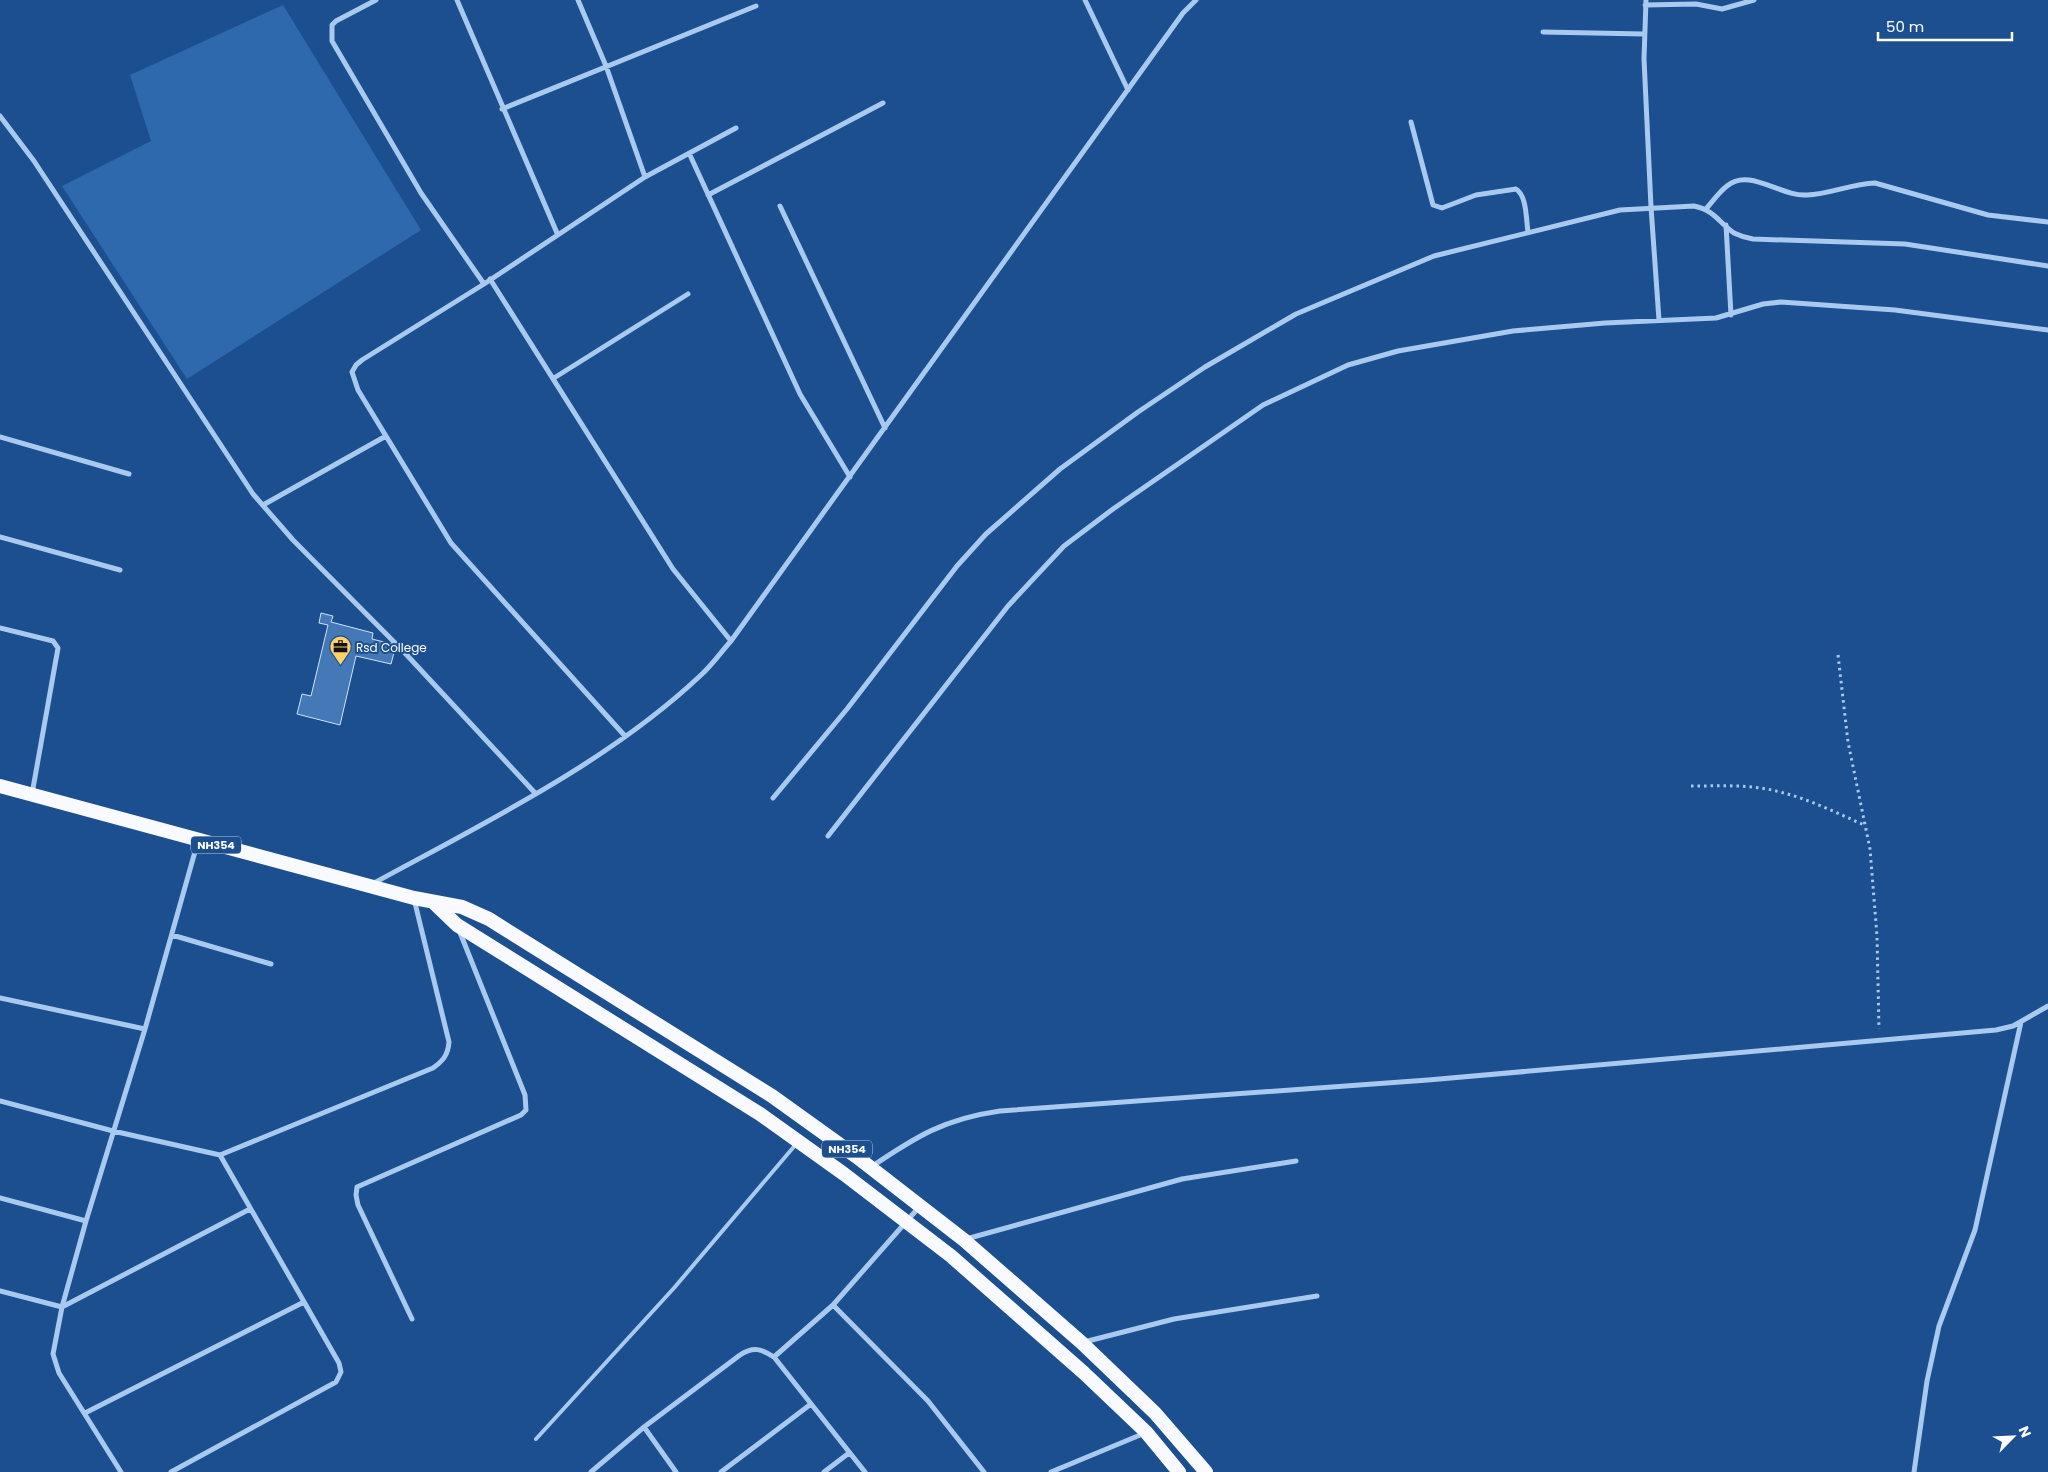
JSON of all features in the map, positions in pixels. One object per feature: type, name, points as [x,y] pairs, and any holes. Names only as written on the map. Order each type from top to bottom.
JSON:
[{"type":"highway","name":"NH354","points":[[0,786],[414,898],[462,907],[489,919],[772,1096],[870,1167],[964,1240],[1082,1343],[1155,1412],[1206,1472]]},
{"type":"highway","name":"NH354","points":[[433,902],[457,925],[705,1079],[799,1141],[951,1256],[1008,1305],[1146,1432],[1179,1472]]},
{"type":"street","points":[[376,0],[336,21],[332,25],[332,41],[421,193],[484,284]]},
{"type":"street","points":[[457,0],[557,233]]},
{"type":"street","points":[[578,0],[606,66],[645,177]]},
{"type":"street","points":[[1085,0],[1128,90]]},
{"type":"street","points":[[369,886],[536,794],[625,736],[668,704],[702,674],[730,641],[1183,13],[1196,0]]},
{"type":"street","points":[[1659,320],[1651,207],[1644,34],[1645,3],[1696,4],[1722,9],[1754,0]]},
{"type":"street","points":[[502,108],[756,6]]},
{"type":"street","points":[[1543,32],[1644,34]]},
{"type":"street","points":[[708,195],[883,103]]},
{"type":"street","points":[[0,116],[34,161],[253,494],[293,540],[404,652],[536,794]]},
{"type":"street","points":[[1411,122],[1433,205],[1442,208],[1476,195],[1516,189],[1521,192],[1523,198],[1528,232]]},
{"type":"street","points":[[625,736],[451,542],[386,436],[354,381],[352,372],[356,365],[484,284],[557,233],[645,177],[736,128]]},
{"type":"street","points":[[689,153],[800,394],[850,477]]},
{"type":"street","points":[[1706,209],[1727,185],[1743,179],[1804,196],[1822,194],[1860,184],[1875,183],[1988,214],[2048,222]]},
{"type":"street","points":[[780,206],[885,428]]},
{"type":"street","points":[[773,798],[847,709],[957,566],[986,534],[1060,469],[1138,412],[1205,367],[1296,314],[1434,256],[1620,210],[1694,206],[1706,209],[1734,232],[1754,239],[1905,244],[2048,266]]},
{"type":"street","points":[[1726,225],[1730,315]]},
{"type":"street","points":[[490,279],[673,569],[730,641]]},
{"type":"street","points":[[554,378],[688,294]]},
{"type":"street","points":[[828,836],[1008,606],[1064,546],[1113,509],[1263,405],[1348,365],[1389,353],[1514,331],[1659,320],[1716,318],[1763,304],[1804,302],[1896,310],[2048,330]]},
{"type":"street","points":[[263,505],[386,436]]},
{"type":"street","points":[[0,437],[129,474]]},
{"type":"street","points":[[0,537],[120,570]]},
{"type":"street","points":[[0,628],[53,641],[58,648],[32,796]]},
{"type":"street","points":[[121,1472],[59,1373],[53,1354],[62,1307],[86,1221],[146,1029],[198,840]]},
{"type":"street","points":[[0,1101],[220,1156],[433,1068],[442,1061],[448,1051],[449,1042],[414,898]]},
{"type":"street","points":[[412,1319],[358,1205],[357,1187],[521,1115],[526,1110],[525,1095],[457,925]]},
{"type":"street","points":[[172,935],[272,964]]},
{"type":"street","points":[[0,998],[146,1029]]},
{"type":"street","points":[[870,1167],[931,1129],[969,1115],[1000,1111],[1428,1080],[1996,1030],[2022,1022],[2048,1006]]},
{"type":"street","points":[[1914,1472],[1928,1381],[1939,1326],[1975,1230],[2022,1022]]},
{"type":"street","points":[[171,1472],[336,1382],[341,1372],[339,1363],[220,1156]]},
{"type":"street","points":[[964,1240],[1173,1181],[1296,1160]]},
{"type":"street","points":[[0,1198],[86,1221]]},
{"type":"street","points":[[774,1357],[833,1305],[920,1206]]},
{"type":"street","points":[[0,1291],[62,1307],[250,1209]]},
{"type":"street","points":[[1082,1343],[1174,1319],[1316,1296]]},
{"type":"street","points":[[85,1413],[304,1302]]},
{"type":"street","points":[[833,1305],[928,1401],[984,1472]]},
{"type":"street","points":[[591,1472],[644,1427],[750,1349],[762,1350],[774,1357],[865,1472]]},
{"type":"street","points":[[721,1472],[811,1404]]},
{"type":"street","points":[[644,1427],[676,1472]]},
{"type":"street","points":[[1051,1472],[1146,1432]]},
{"type":"street","points":[[824,1472],[849,1453]]},
{"type":"lane","points":[[536,1439],[674,1288],[799,1141]]},
{"type":"path","points":[[1838,655],[1848,742],[1873,882],[1880,1040]]},
{"type":"path","points":[[1691,786],[1750,787],[1779,791],[1811,802],[1864,826]]},
{"type":"shaded area","points":[[283,5],[421,230],[187,379],[62,186],[151,141],[130,75]]},
{"type":"building","points":[[321,613],[333,616],[331,622],[373,633],[372,639],[396,645],[391,664],[356,656],[340,725],[297,714],[302,694],[311,696],[328,625],[319,623]]},
{"type":"place","name":"Rsd College","points":[[340,666]]}]
